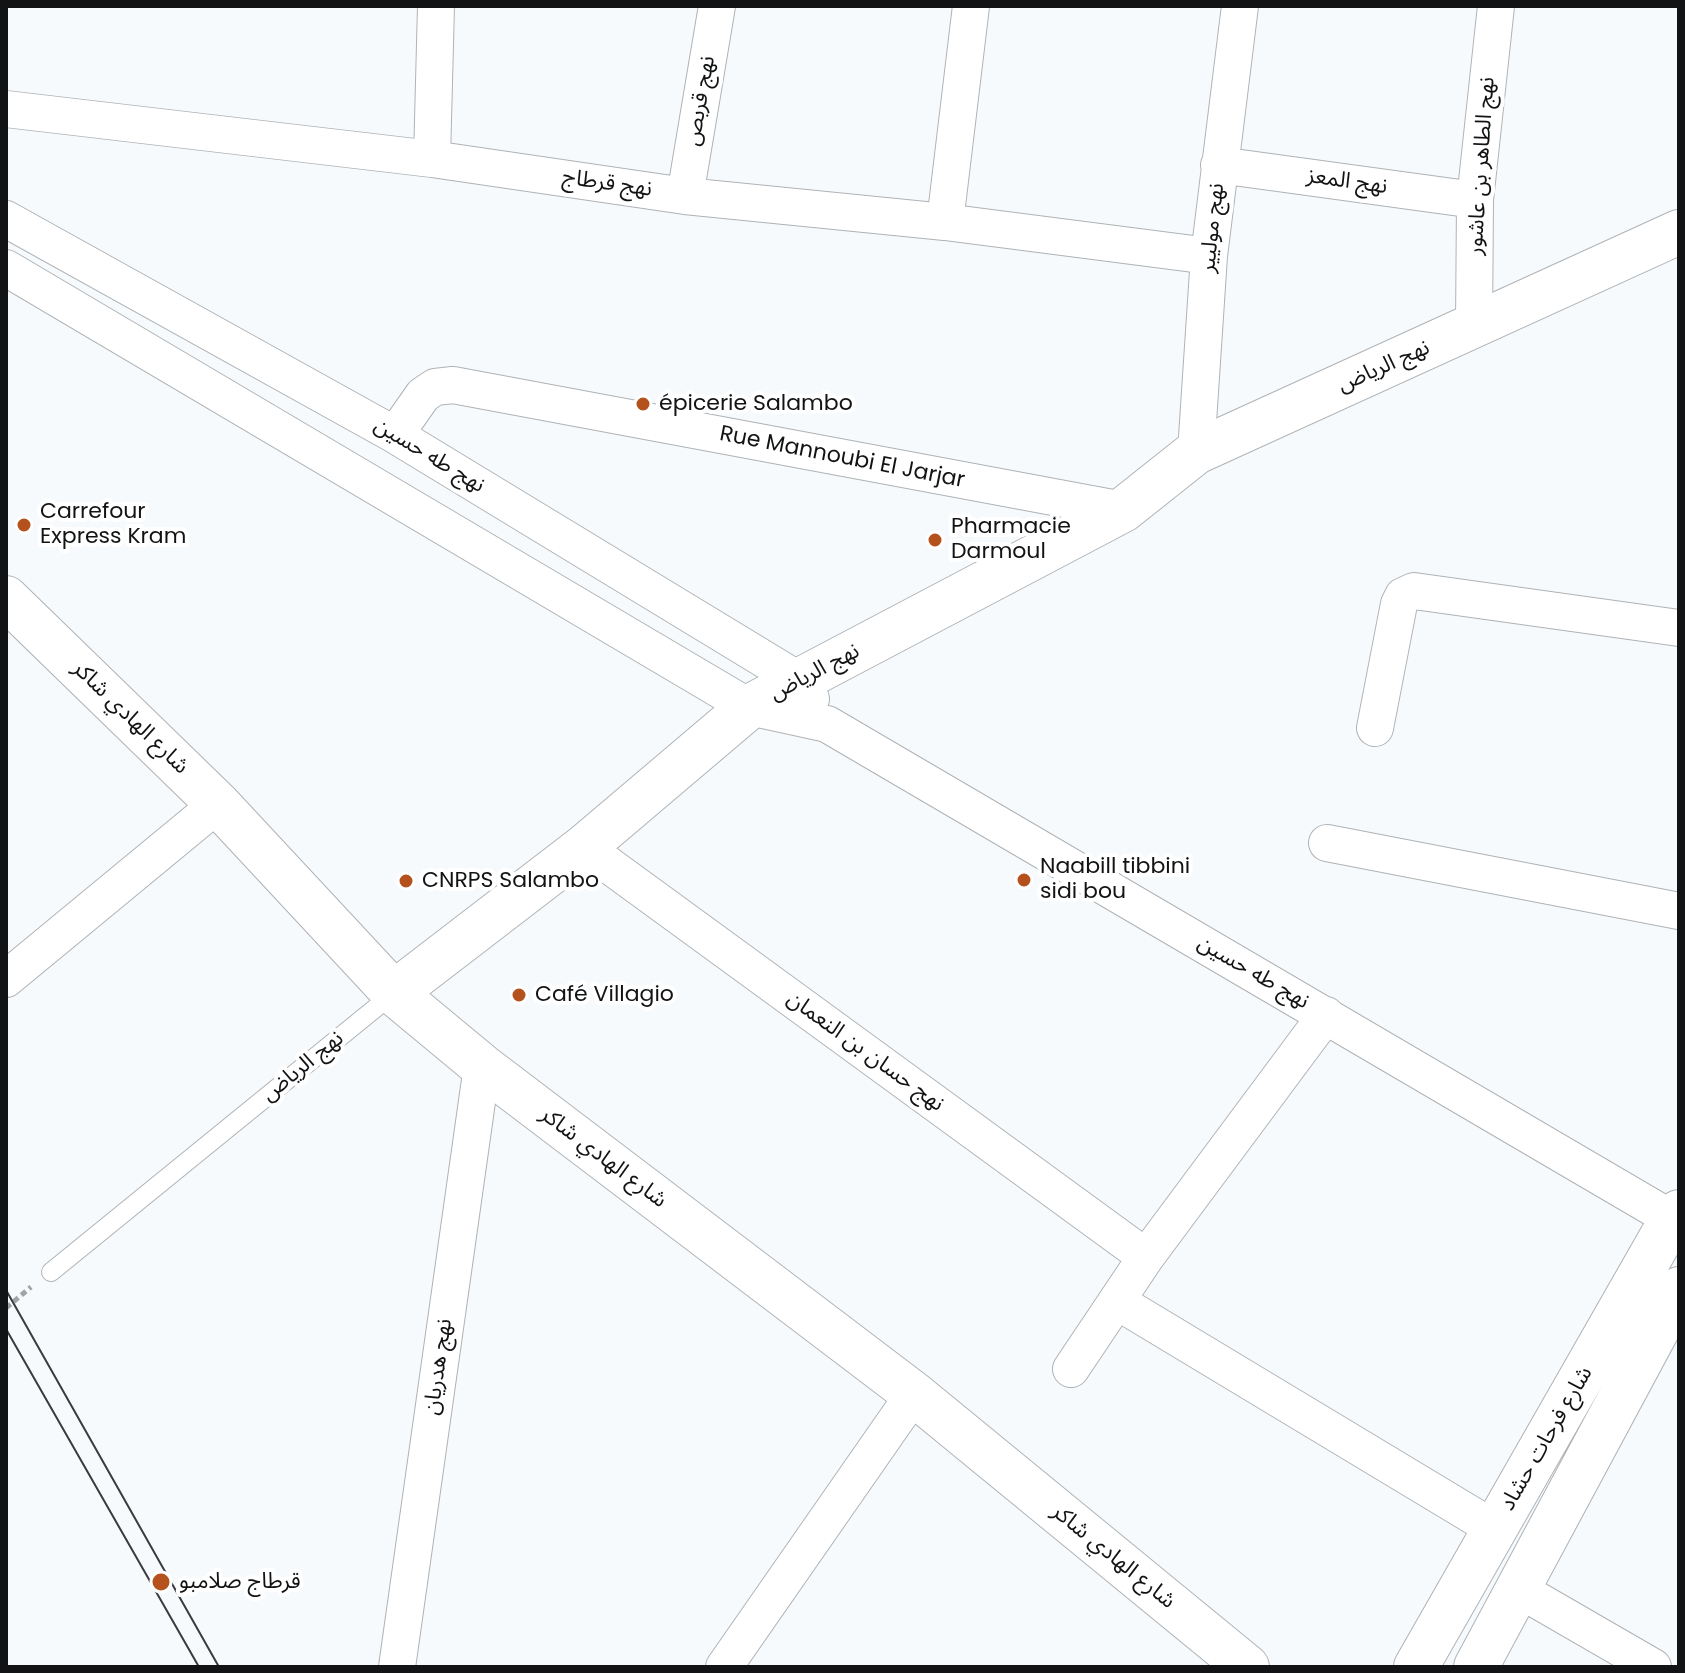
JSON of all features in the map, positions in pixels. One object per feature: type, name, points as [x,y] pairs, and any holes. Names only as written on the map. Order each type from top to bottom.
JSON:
[{"type":"street","points":[[432,159],[436,6]]},
{"type":"street","name":"نهج قربص","points":[[685,196],[717,6]]},
{"type":"street","points":[[945,222],[971,6]]},
{"type":"street","name":"نهج موليير","points":[[1196,452],[1209,256],[1240,6]]},
{"type":"street","name":"نهج الطاهر بن عاشور","points":[[1474,327],[1475,200],[1496,6]]},
{"type":"street","name":"نهج قرطاج","points":[[6,109],[432,159],[685,196],[945,222],[1209,256]]},
{"type":"street","name":"نهج المعز","points":[[1219,165],[1475,200]]},
{"type":"street","name":"نهج طه حسين","points":[[6,219],[395,435],[800,681],[827,724]]},
{"type":"street","name":"نهج الرياض","points":[[394,993],[584,847],[749,707],[1123,510],[1196,452],[1679,232]]},
{"type":"street","name":"نهج طه حسين","points":[[6,268],[749,707],[827,724],[1677,1218]]},
{"type":"street","name":"Rue Mannoubi El Jarjar","points":[[395,435],[423,395],[435,387],[453,385],[1123,510]]},
{"type":"street","points":[[1375,728],[1399,604],[1403,596],[1414,591],[1679,628]]},
{"type":"street","name":"شارع الهادي شاكر","points":[[6,598],[218,804],[394,993],[482,1066],[914,1394],[1247,1667]]},
{"type":"street","points":[[6,979],[218,804]]},
{"type":"street","points":[[1327,843],[1679,911]]},
{"type":"street","name":"نهج حسان بن النعمان","points":[[584,847],[1146,1257]]},
{"type":"street","points":[[1071,1369],[1146,1257],[1326,1015]]},
{"type":"street","name":"نهج هدريان","points":[[397,1667],[482,1066]]},
{"type":"street","name":"شارع فرحات حشاد","points":[[1416,1667],[1677,1218]]},
{"type":"street","name":"شارع فرحات حشاد","points":[[1476,1667],[1679,1289]]},
{"type":"street","points":[[1118,1302],[1495,1529]]},
{"type":"street","points":[[724,1667],[914,1394]]},
{"type":"street","points":[[1518,1589],[1653,1667]]},
{"type":"lane","name":"نهج الرياض","points":[[51,1272],[394,993]]},
{"type":"tram line","points":[[6,1290],[219,1667]]},
{"type":"tram line","points":[[6,1329],[199,1667]]},
{"type":"place","name":"épicerie Salambo","points":[[643,404]]},
{"type":"place","name":"Carrefour Express Kram","points":[[24,525]]},
{"type":"place","name":"Pharmacie Darmoul","points":[[935,540]]},
{"type":"place","name":"Naabill tibbini sidi bou","points":[[1024,880]]},
{"type":"place","name":"CNRPS Salambo","points":[[406,881]]},
{"type":"place","name":"Café Villagio","points":[[519,995]]},
{"type":"place","name":"قرطاج صلامبو","points":[[161,1582]]}]
